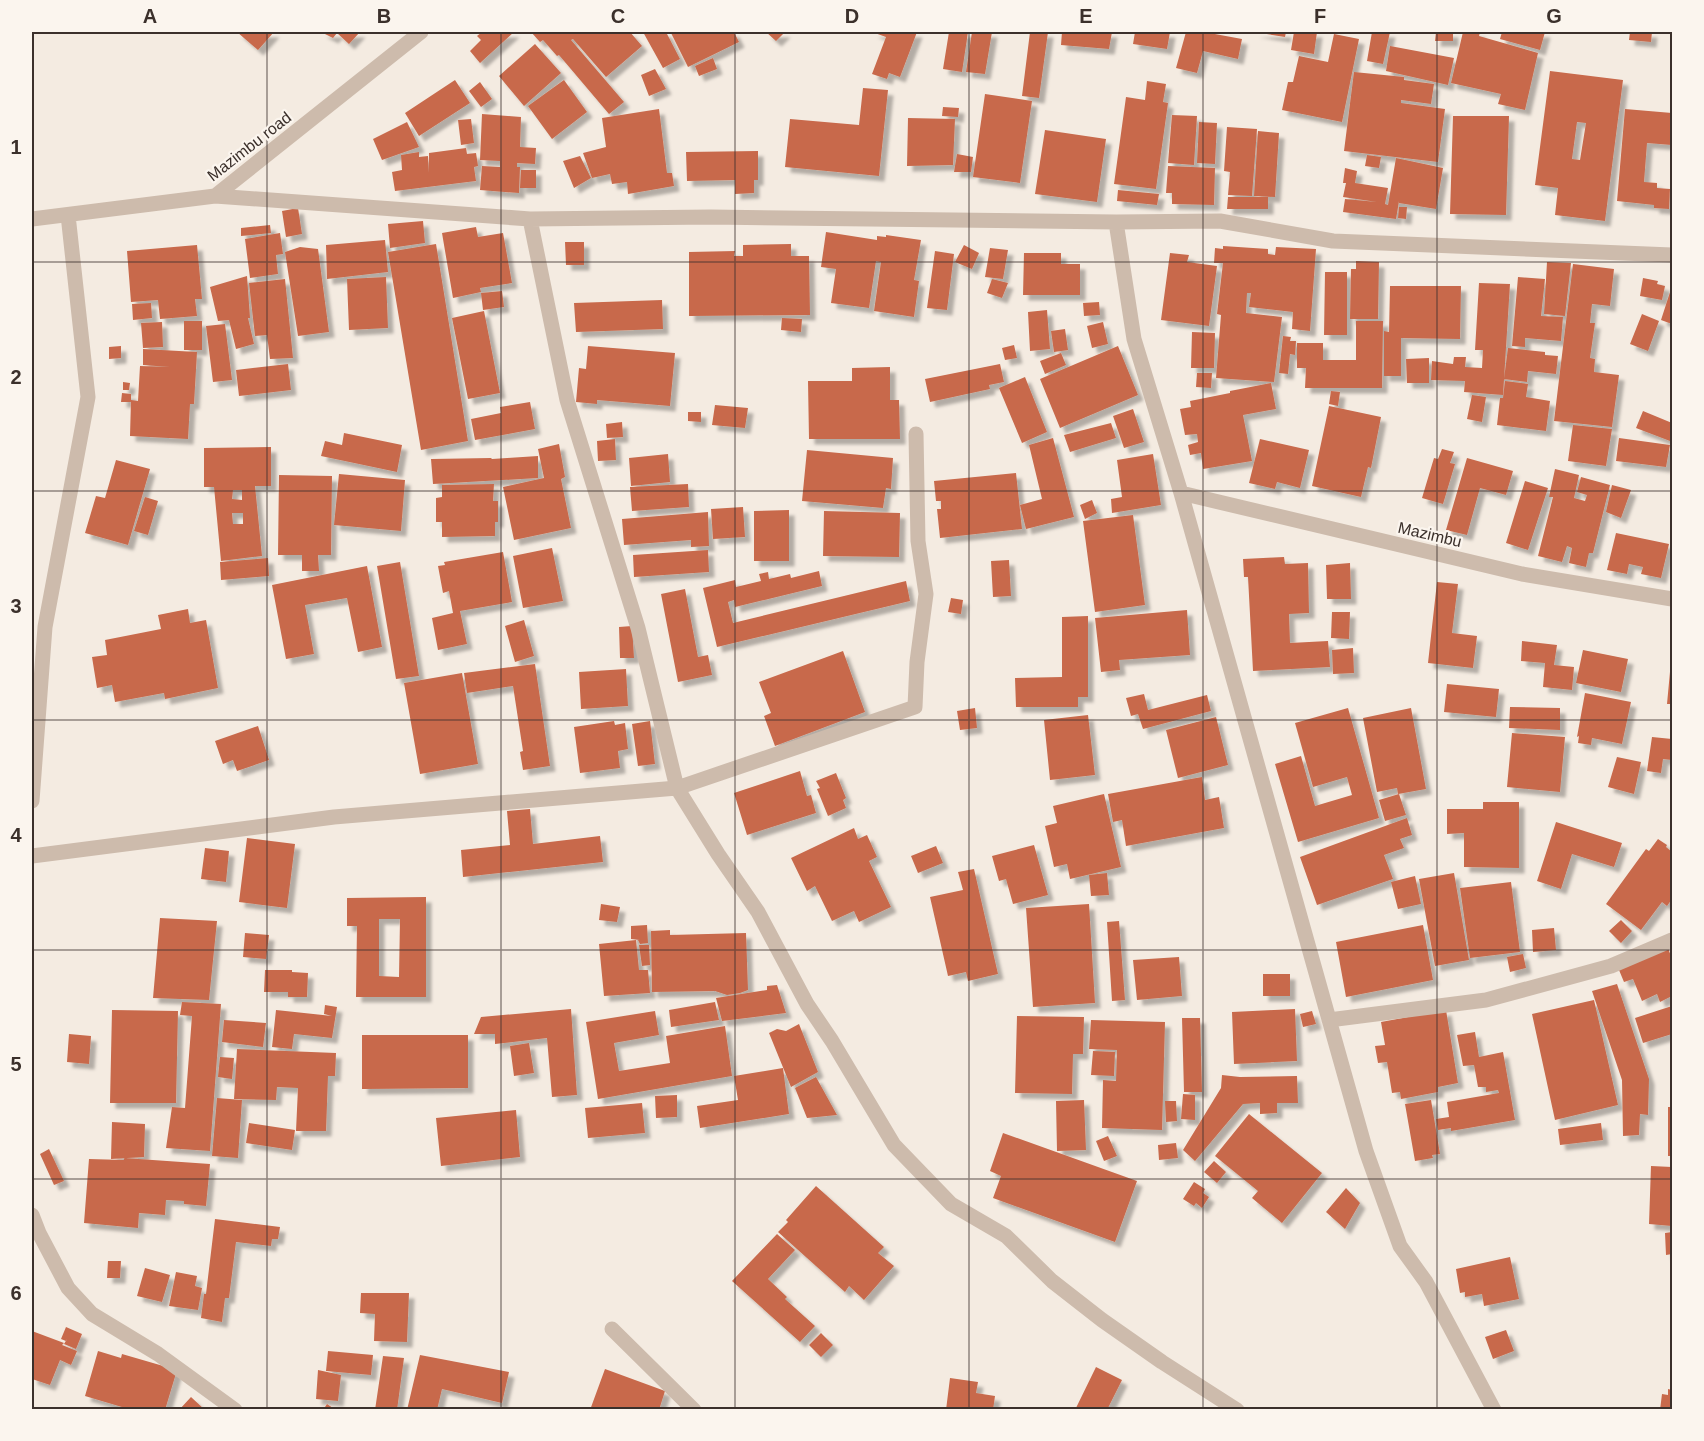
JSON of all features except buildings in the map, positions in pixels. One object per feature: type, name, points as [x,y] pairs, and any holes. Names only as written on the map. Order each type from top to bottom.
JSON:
[{"type":"street","name":"Mazimbu road","points":[[32,219],[215,196],[421,32]]},
{"type":"street","points":[[215,196],[530,219],[711,217],[1116,222],[1220,221],[1334,241],[1672,255]]},
{"type":"street","points":[[32,801],[45,627],[88,397],[68,215]]},
{"type":"street","points":[[530,219],[567,400],[638,628],[677,788],[758,912],[807,1004],[832,1041],[894,1145],[951,1204],[1006,1236],[1052,1281],[1102,1320],[1237,1410]]},
{"type":"street","points":[[1116,222],[1134,339],[1181,493],[1366,1151],[1400,1246],[1426,1282],[1494,1410]]},
{"type":"street","points":[[32,856],[334,817],[677,788],[915,707],[917,662],[926,594],[918,541],[916,434]]},
{"type":"street","name":"Mazimbu","points":[[1181,493],[1522,574],[1672,599]]},
{"type":"street","points":[[1329,1020],[1486,1000],[1611,966],[1672,940]]},
{"type":"street","points":[[32,1215],[68,1288],[93,1314],[158,1354],[235,1410]]},
{"type":"street","points":[[612,1329],[694,1410]]}]
